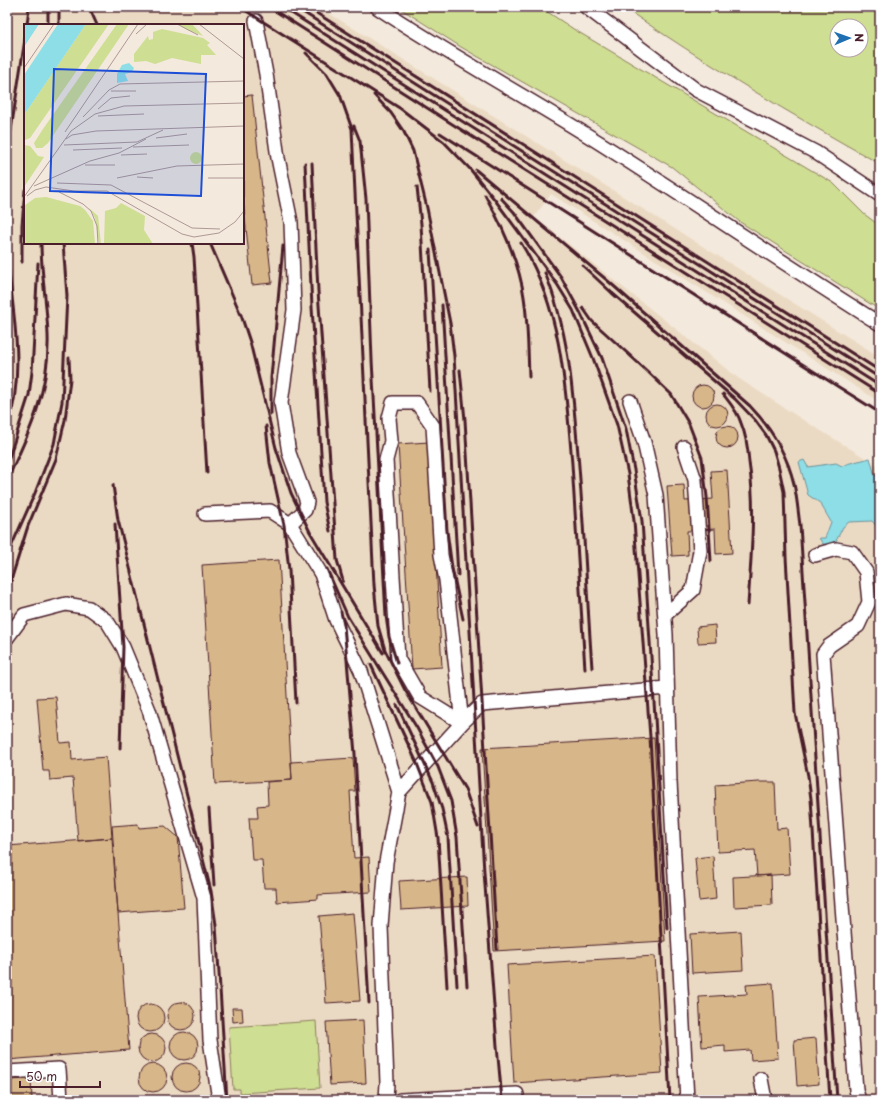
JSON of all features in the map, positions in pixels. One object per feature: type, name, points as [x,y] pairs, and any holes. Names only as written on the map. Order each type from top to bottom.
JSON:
[{"type":"lane","points":[[377,7],[451,54],[603,145],[880,324]]},
{"type":"lane","points":[[586,7],[696,90],[816,152],[880,195]]},
{"type":"lane","points":[[256,21],[266,74],[278,158],[291,222],[294,310],[281,403],[289,453],[307,502],[305,510],[290,524]]},
{"type":"lane","points":[[630,401],[644,442],[656,495],[665,615],[670,782],[687,1100]]},
{"type":"lane","points":[[393,403],[417,403],[433,426],[440,555],[446,580],[462,723],[420,697],[398,659],[386,460],[391,442],[389,418],[393,403]]},
{"type":"lane","points":[[665,615],[694,590],[700,550],[695,480],[684,447]]},
{"type":"lane","points":[[205,514],[270,511],[290,524],[321,574],[336,620],[361,672],[399,792],[386,862],[381,926],[387,1076],[386,1100]]},
{"type":"lane","points":[[815,555],[836,549],[852,552],[866,572],[869,602],[858,626],[829,646],[823,654],[856,1090],[859,1100]]},
{"type":"lane","points":[[7,638],[24,615],[66,604],[89,608],[107,621],[123,647],[149,710],[204,898],[210,1040],[218,1100]]},
{"type":"lane","points":[[399,792],[462,723],[482,704],[668,688]]},
{"type":"lane","points":[[7,1072],[59,1069],[61,1100]]},
{"type":"lane","points":[[762,1079],[765,1100]]},
{"type":"lane","points":[[400,1100],[493,1098],[517,1094]]},
{"type":"shaded area","points":[[7,7],[319,7],[880,357],[880,402],[551,194],[534,217],[738,378],[880,467],[880,1100],[7,1100]]},
{"type":"green space","points":[[398,7],[540,7],[575,30],[833,183],[864,214],[880,226],[880,310],[740,222],[672,167],[461,47]]},
{"type":"green space","points":[[623,7],[880,7],[880,164],[814,127],[686,49]]},
{"type":"green space","points":[[316,1021],[320,1088],[240,1093],[240,1089],[233,1089],[229,1027]]},
{"type":"water","points":[[870,458],[875,476],[880,474],[880,530],[872,521],[849,522],[843,527],[836,541],[830,545],[823,544],[819,538],[825,538],[831,522],[820,503],[808,495],[799,462],[804,460],[808,467],[836,463],[842,466],[848,463]]},
{"type":"building","points":[[252,95],[272,283],[252,285],[244,209],[244,96]]},
{"type":"building","points":[[703,385],[711,388],[714,396],[711,404],[703,407],[695,404],[692,396],[695,388]]},
{"type":"building","points":[[717,404],[725,407],[728,415],[725,423],[717,426],[709,423],[706,415],[709,407]]},
{"type":"building","points":[[727,426],[735,429],[738,437],[735,445],[727,448],[719,445],[716,437],[719,429]]},
{"type":"building","points":[[429,442],[442,667],[412,669],[398,444]]},
{"type":"building","points":[[727,470],[732,553],[716,554],[715,529],[687,531],[688,555],[672,556],[667,486],[684,485],[685,501],[713,499],[711,471]]},
{"type":"building","points":[[279,560],[292,780],[215,784],[202,565]]},
{"type":"building","points":[[715,625],[716,642],[698,643],[697,627]]},
{"type":"building","points":[[56,697],[60,743],[71,742],[72,760],[106,757],[112,838],[78,841],[73,778],[50,780],[49,771],[43,771],[37,698]]},
{"type":"building","points":[[654,738],[665,941],[494,951],[482,748]]},
{"type":"building","points":[[353,758],[355,791],[350,791],[354,858],[369,857],[371,892],[318,895],[318,899],[277,902],[276,888],[264,888],[262,860],[252,860],[249,818],[258,818],[257,806],[268,805],[267,782],[292,780],[291,762]]},
{"type":"building","points":[[775,782],[777,829],[787,828],[790,874],[757,876],[755,850],[718,852],[715,785]]},
{"type":"building","points":[[138,824],[139,828],[165,826],[178,837],[184,908],[118,913],[112,826]]},
{"type":"building","points":[[112,838],[129,1050],[7,1060],[7,846]]},
{"type":"building","points":[[713,856],[716,899],[699,901],[695,858]]},
{"type":"building","points":[[771,875],[772,905],[734,907],[733,877]]},
{"type":"building","points":[[467,877],[468,906],[401,910],[399,881]]},
{"type":"building","points":[[353,913],[360,1001],[326,1003],[319,916]]},
{"type":"building","points":[[741,931],[743,970],[692,973],[690,934]]},
{"type":"building","points":[[655,956],[662,1073],[514,1083],[507,965]]},
{"type":"building","points":[[773,983],[778,1058],[751,1060],[750,1050],[725,1052],[725,1045],[702,1047],[699,997],[747,994],[746,985]]},
{"type":"building","points":[[181,1002],[191,1006],[195,1016],[191,1026],[181,1030],[171,1026],[167,1016],[171,1006]]},
{"type":"building","points":[[150,1004],[160,1008],[164,1018],[160,1028],[150,1032],[140,1028],[136,1018],[140,1008]]},
{"type":"building","points":[[232,1008],[242,1008],[243,1021],[233,1022]]},
{"type":"building","points":[[363,1020],[366,1083],[330,1085],[326,1022]]},
{"type":"building","points":[[184,1032],[194,1036],[198,1046],[194,1056],[184,1060],[174,1056],[170,1046],[174,1036]]},
{"type":"building","points":[[152,1034],[162,1038],[166,1048],[162,1058],[152,1062],[142,1058],[138,1048],[142,1038]]},
{"type":"building","points":[[816,1038],[819,1084],[797,1086],[794,1040]]},
{"type":"building","points":[[186,1063],[196,1067],[200,1077],[196,1087],[186,1091],[176,1087],[172,1077],[176,1067]]},
{"type":"building","points":[[153,1064],[163,1068],[167,1078],[163,1088],[153,1092],[143,1088],[139,1078],[143,1068]]},
{"type":"building","points":[[31,1079],[32,1100],[7,1100],[7,1080]]},
{"type":"building","points":[[739,1097],[739,1100],[699,1100],[699,1099]]},
{"type":"tunnel","points":[[255,7],[256,21]]},
{"type":"railway","points":[[27,24],[29,7]]},
{"type":"railway","points":[[48,7],[48,24]]},
{"type":"railway","points":[[59,7],[59,24]]},
{"type":"railway","points":[[89,7],[97,24]]},
{"type":"railway","points":[[240,7],[401,109],[444,142],[470,169],[495,200],[557,284],[573,310],[593,358],[617,425],[628,474],[634,521],[650,737],[670,1100]]},
{"type":"railway","points":[[269,7],[880,394]]},
{"type":"railway","points":[[282,7],[880,386]]},
{"type":"railway","points":[[295,7],[880,378]]},
{"type":"railway","points":[[307,7],[880,371]]},
{"type":"railway","points":[[7,156],[24,46]]},
{"type":"railway","points":[[306,53],[327,74],[341,97]]},
{"type":"railway","points":[[339,92],[352,129],[374,585],[378,626],[385,650],[405,690],[465,789],[478,827]]},
{"type":"railway","points":[[374,95],[391,113],[404,132],[413,151],[427,208],[450,323],[454,356],[484,872],[502,1100]]},
{"type":"railway","points":[[354,126],[360,141],[366,199],[372,360],[386,616],[389,637],[397,663]]},
{"type":"railway","points":[[440,133],[880,413]]},
{"type":"railway","points":[[305,163],[324,502],[330,531]]},
{"type":"railway","points":[[312,163],[318,291],[337,560],[343,581]]},
{"type":"railway","points":[[476,170],[608,281],[750,406],[771,432],[787,462],[795,489],[800,525],[837,1100]]},
{"type":"railway","points":[[417,187],[421,224],[430,391]]},
{"type":"railway","points":[[485,195],[509,244],[522,284],[528,337],[529,377]]},
{"type":"railway","points":[[501,198],[514,212],[561,277],[580,312],[602,358],[626,429],[642,521],[667,928]]},
{"type":"railway","points":[[22,262],[22,225],[24,202]]},
{"type":"railway","points":[[521,243],[535,268],[545,295],[554,322],[560,350],[572,464],[585,669]]},
{"type":"railway","points":[[7,480],[31,427],[46,374],[48,335],[41,244]]},
{"type":"railway","points":[[7,556],[35,493],[54,444],[62,402],[67,296],[63,244]]},
{"type":"railway","points":[[192,244],[207,473]]},
{"type":"railway","points":[[210,244],[241,315],[250,342],[276,448],[291,493],[310,532],[383,653]]},
{"type":"railway","points":[[271,414],[271,378],[283,246]]},
{"type":"railway","points":[[430,250],[447,531],[452,568],[463,619]]},
{"type":"railway","points":[[7,255],[15,320],[17,364],[13,408],[7,429]]},
{"type":"railway","points":[[7,464],[29,395],[32,372],[38,263]]},
{"type":"railway","points":[[583,266],[612,293],[735,399],[755,420],[766,435],[774,451],[784,492],[786,557],[795,713],[808,776],[811,799],[830,1100]]},
{"type":"railway","points":[[545,273],[560,317],[572,385],[580,481],[592,668]]},
{"type":"railway","points":[[442,305],[458,575]]},
{"type":"railway","points":[[583,308],[592,321],[671,394],[689,424],[702,458],[707,497],[711,561]]},
{"type":"railway","points":[[7,593],[28,526],[56,459],[65,420],[70,379],[69,358]]},
{"type":"railway","points":[[460,370],[465,420],[497,949]]},
{"type":"railway","points":[[723,394],[734,408],[740,419],[748,452],[753,515],[748,605]]},
{"type":"railway","points":[[266,426],[270,463],[284,525],[289,570],[296,703]]},
{"type":"railway","points":[[113,485],[118,520],[211,891],[216,925],[227,1100]]},
{"type":"railway","points":[[115,524],[123,647],[120,748]]},
{"type":"railway","points":[[327,569],[348,617],[417,728],[438,767],[451,801],[457,837],[467,986]]},
{"type":"railway","points":[[341,612],[344,625],[355,754],[369,1003]]},
{"type":"railway","points":[[371,665],[416,761],[432,802],[438,838],[447,987]]},
{"type":"railway","points":[[397,705],[433,782],[442,809],[448,837],[457,986]]},
{"type":"railway","points":[[209,809],[214,885]]}]
